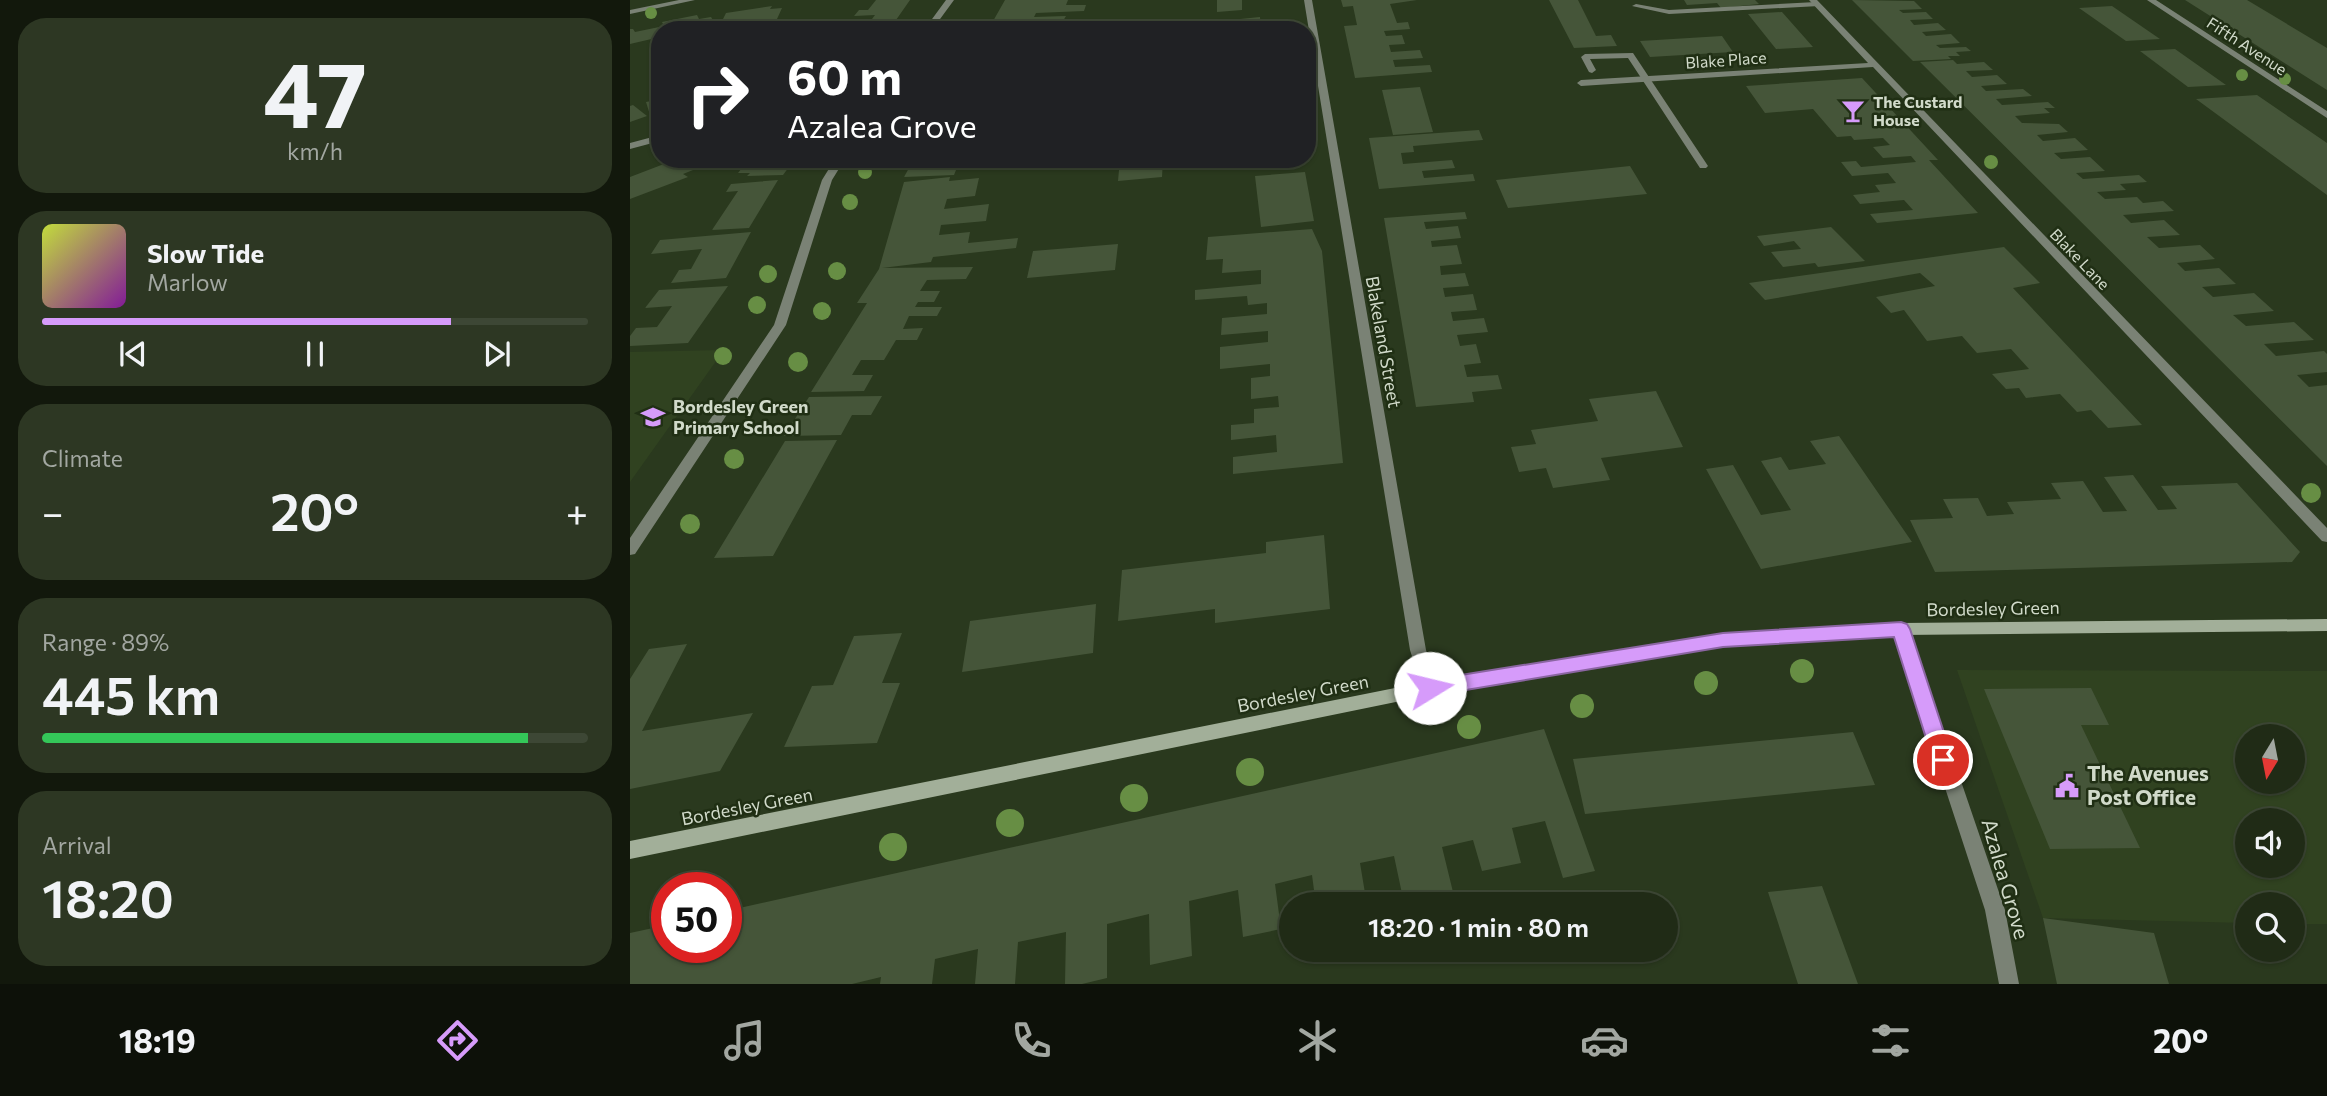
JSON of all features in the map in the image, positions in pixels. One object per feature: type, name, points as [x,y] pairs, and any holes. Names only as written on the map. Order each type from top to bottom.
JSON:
[{"type":"main road","name":"Bordesley Green","points":[[630,850],[1430,688],[1723,640],[1901,629],[2327,625]]},
{"type":"street","points":[[630,12],[691,0]]},
{"type":"street","points":[[935,21],[950,0]]},
{"type":"street","name":"Blakeland Street","points":[[1308,0],[1310,21]]},
{"type":"street","name":"Fifth Avenue","points":[[2151,0],[2327,115]]},
{"type":"street","points":[[1636,6],[1669,12],[1814,2]]},
{"type":"street","name":"Blake Lane","points":[[1814,2],[2327,537]]},
{"type":"street","points":[[1592,70],[1584,57],[1630,55],[1703,166]]},
{"type":"street","name":"Blake Place","points":[[1581,83],[1872,65]]},
{"type":"street","name":"Blakeland Street","points":[[1316,75],[1416,636],[1430,688]]},
{"type":"street","points":[[630,146],[651,140]]},
{"type":"street","points":[[630,550],[780,325],[827,180],[834,168]]},
{"type":"street","name":"Azalea Grove","points":[[1901,629],[1995,910],[2009,984]]},
{"type":"shaded area","name":"Bordesley Green Primary School","points":[[724,350],[630,482],[630,352]]},
{"type":"shaded area","points":[[1957,670],[2327,671],[2327,924],[2305,924],[2305,892],[2235,892],[2235,923],[2043,918]]},
{"type":"building","points":[[876,0],[910,0],[895,21],[848,21],[872,19],[875,15],[854,16],[859,10],[868,10]]},
{"type":"building","points":[[1005,0],[1068,0],[1066,5],[1086,5],[1084,11],[1036,13],[1034,17],[1066,16],[1063,21],[993,21]]},
{"type":"building","points":[[1217,0],[1242,0],[1242,10],[1217,12]]},
{"type":"building","points":[[1341,0],[1417,0],[1390,4],[1397,23],[1408,22],[1410,29],[1384,31],[1386,36],[1402,35],[1405,44],[1389,45],[1391,52],[1420,50],[1423,58],[1393,60],[1395,67],[1430,65],[1432,72],[1355,78],[1344,26],[1357,25],[1353,6],[1343,7]]},
{"type":"building","points":[[1549,0],[1578,0],[1596,36],[1611,35],[1617,46],[1574,48]]},
{"type":"building","points":[[1684,0],[1755,0],[1759,4],[1721,8],[1717,3],[1687,5]]},
{"type":"building","points":[[1852,0],[1914,1],[1922,9],[1899,10],[1903,13],[1926,12],[1933,19],[1910,20],[1914,25],[1938,23],[1946,30],[1922,32],[1926,36],[1951,34],[1960,43],[1936,45],[1940,48],[1966,47],[1971,51],[1956,52],[1960,56],[1948,56],[1951,59],[1913,61]]},
{"type":"building","points":[[2185,0],[2247,0],[2327,48],[2327,90]]},
{"type":"building","points":[[772,6],[770,9],[782,8],[777,19],[758,21],[722,21],[726,13]]},
{"type":"building","points":[[2112,6],[2160,39],[2126,41],[2079,8]]},
{"type":"building","points":[[1782,12],[1813,47],[1776,49],[1748,14]]},
{"type":"building","points":[[697,15],[699,19],[711,17],[714,21],[667,21]]},
{"type":"building","points":[[1260,17],[1260,21],[1240,21]]},
{"type":"building","points":[[630,29],[635,32],[651,29],[651,39],[630,44]]},
{"type":"building","points":[[1722,36],[1733,52],[1650,57],[1640,41]]},
{"type":"building","points":[[2175,49],[2226,85],[2188,87],[2140,51]]},
{"type":"building","points":[[1953,60],[1957,64],[1984,62],[1993,70],[1966,71],[1972,77],[1997,75],[2007,84],[1981,86],[1986,91],[2023,89],[2032,96],[1996,99],[2002,105],[2048,102],[2055,108],[2044,108],[2050,113],[2015,116],[2022,123],[2059,124],[2068,132],[2037,135],[2043,141],[2075,138],[2088,150],[2054,153],[2061,159],[2090,157],[2105,171],[2076,173],[2083,179],[2139,175],[2147,182],[2120,184],[2126,190],[2097,192],[2105,199],[2137,197],[2143,203],[2163,201],[2174,211],[2123,215],[2131,223],[2164,220],[2180,235],[2147,237],[2159,248],[2200,245],[2215,259],[2177,263],[2185,271],[2219,268],[2236,284],[2202,287],[2213,297],[2254,293],[2274,311],[2233,315],[2246,326],[2294,322],[2314,340],[2264,344],[2276,356],[2324,351],[2327,354],[2327,372],[2297,375],[2309,387],[2327,385],[2327,466],[1920,62]]},
{"type":"building","points":[[1862,78],[1938,160],[1929,160],[1978,213],[1877,223],[1870,214],[1913,210],[1904,200],[1860,204],[1853,195],[1880,192],[1875,185],[1896,183],[1888,173],[1852,176],[1841,162],[1856,161],[1861,167],[1916,162],[1911,156],[1883,158],[1873,147],[1890,145],[1883,138],[1854,140],[1851,136],[1837,137],[1813,109],[1765,113],[1746,86]]},
{"type":"building","points":[[1420,87],[1433,132],[1393,135],[1382,90]]},
{"type":"building","points":[[2257,95],[2327,143],[2327,195],[2196,99]]},
{"type":"building","points":[[651,101],[651,115],[650,115],[646,102]]},
{"type":"building","points":[[633,105],[647,116],[630,122],[630,106]]},
{"type":"building","points":[[1479,130],[1483,140],[1413,146],[1414,152],[1401,153],[1403,164],[1452,160],[1455,168],[1422,171],[1424,178],[1473,174],[1475,181],[1379,189],[1369,138]]},
{"type":"building","points":[[1630,166],[1647,194],[1508,208],[1496,180]]},
{"type":"building","points":[[654,168],[698,168],[683,174],[688,177],[630,199],[630,177]]},
{"type":"building","points":[[742,168],[788,168],[783,175],[747,176],[750,173],[738,173]]},
{"type":"building","points":[[909,168],[996,168],[956,170],[954,175],[904,177]]},
{"type":"building","points":[[1119,168],[1162,168],[1162,177],[1118,181]]},
{"type":"building","points":[[1305,172],[1314,221],[1261,227],[1255,176]]},
{"type":"building","points":[[950,177],[949,181],[979,178],[975,196],[947,199],[944,209],[989,204],[986,221],[941,225],[939,235],[970,232],[968,243],[1018,238],[1016,248],[933,257],[931,262],[882,268],[973,267],[966,279],[927,280],[920,291],[940,291],[934,302],[918,302],[915,307],[942,307],[937,316],[909,316],[903,329],[923,328],[917,340],[896,340],[884,360],[861,360],[852,375],[873,375],[864,391],[811,392],[867,303],[857,303],[879,269],[904,182]]},
{"type":"building","points":[[778,180],[749,228],[712,230],[738,191],[726,192],[731,184]]},
{"type":"building","points":[[1465,212],[1467,219],[1424,222],[1426,229],[1458,226],[1461,238],[1431,241],[1432,247],[1457,245],[1462,264],[1440,266],[1441,275],[1465,273],[1469,286],[1443,288],[1445,297],[1473,294],[1477,310],[1451,312],[1453,321],[1484,318],[1488,332],[1457,335],[1460,346],[1476,344],[1481,363],[1464,365],[1467,377],[1498,375],[1502,389],[1472,392],[1474,402],[1416,407],[1384,218]]},
{"type":"building","points":[[1831,227],[1865,261],[1818,267],[1815,263],[1783,267],[1771,252],[1801,249],[1794,241],[1764,246],[1757,236]]},
{"type":"building","points":[[1312,229],[1322,251],[1343,463],[1233,474],[1233,457],[1277,452],[1276,435],[1231,440],[1231,425],[1254,423],[1254,409],[1279,407],[1278,396],[1251,399],[1251,378],[1270,376],[1270,364],[1220,369],[1220,347],[1268,342],[1268,331],[1221,335],[1222,318],[1267,314],[1267,303],[1248,305],[1247,296],[1195,300],[1195,290],[1261,284],[1261,270],[1222,273],[1223,259],[1206,260],[1208,237]]},
{"type":"building","points":[[751,232],[726,278],[671,283],[679,270],[691,269],[702,249],[651,254],[660,240]]},
{"type":"building","points":[[1118,244],[1115,270],[1027,278],[1033,251]]},
{"type":"building","points":[[2004,247],[2040,283],[2013,288],[2142,425],[2108,428],[2091,410],[2077,412],[2060,394],[2026,398],[2019,388],[2006,389],[1992,374],[2029,369],[2011,349],[1977,353],[1962,336],[1927,341],[1904,310],[1891,313],[1876,297],[1935,286],[1920,273],[1765,300],[1749,283]]},
{"type":"building","points":[[728,286],[688,343],[630,346],[630,336],[636,328],[657,327],[672,306],[645,308],[659,290]]},
{"type":"building","points":[[1656,391],[1683,447],[1601,458],[1610,480],[1553,488],[1546,468],[1519,472],[1511,447],[1536,444],[1531,430],[1598,421],[1589,399]]},
{"type":"building","points":[[882,396],[871,415],[852,415],[841,435],[784,436],[809,397]]},
{"type":"building","points":[[1839,436],[1912,542],[1761,569],[1706,469],[1733,465],[1761,515],[1791,510],[1761,461],[1781,457],[1789,470],[1826,464],[1810,441]]},
{"type":"building","points":[[837,440],[773,556],[714,558],[785,441]]},
{"type":"building","points":[[2133,475],[2158,510],[2177,509],[2161,486],[2237,483],[2300,552],[2292,562],[1935,572],[1910,520],[1953,518],[1943,499],[1978,498],[1987,516],[2014,514],[2007,502],[2061,499],[2051,483],[2083,481],[2103,512],[2127,511],[2104,477]]},
{"type":"building","points":[[1324,535],[1330,609],[1215,623],[1215,609],[1118,621],[1122,570],[1266,553],[1266,542]]},
{"type":"building","points":[[1096,604],[1093,653],[962,672],[970,621]]},
{"type":"building","points":[[902,633],[882,683],[900,683],[877,743],[784,747],[812,686],[833,685],[854,636]]},
{"type":"building","points":[[687,644],[642,731],[753,713],[720,771],[630,789],[630,679],[649,649]]},
{"type":"building","name":"The Avenues Post Office","points":[[2091,688],[2109,725],[2081,725],[2140,848],[2050,849],[1984,689]]},
{"type":"building","points":[[1544,729],[1595,871],[1563,878],[1545,821],[1512,828],[1521,863],[1482,871],[1473,840],[1442,847],[1453,892],[1402,892],[1394,856],[1360,863],[1365,892],[1314,892],[1312,875],[1275,884],[1279,929],[1243,937],[1238,890],[1189,901],[1192,956],[1150,965],[1149,914],[1107,924],[1107,978],[1082,984],[1065,984],[1066,932],[1018,942],[1015,984],[975,984],[978,949],[935,959],[932,984],[880,984],[881,977],[852,984],[630,984],[630,933],[651,928],[651,963],[742,963],[742,907]]},
{"type":"building","points":[[1853,732],[1875,785],[1585,814],[1573,759]]},
{"type":"building","points":[[1822,886],[1858,984],[1798,984],[1768,892]]},
{"type":"building","points":[[2043,918],[2154,933],[2169,984],[2057,984]]},
{"type":"place","name":"The Custard House","points":[[1853,111]]},
{"type":"place","name":"Bordesley Green Primary School","points":[[653,417]]},
{"type":"place","name":"The Avenues Post Office","points":[[2067,786]]},
{"type":"route","points":[[1430,688],[1723,640],[1901,629],[1943,760]]}]
